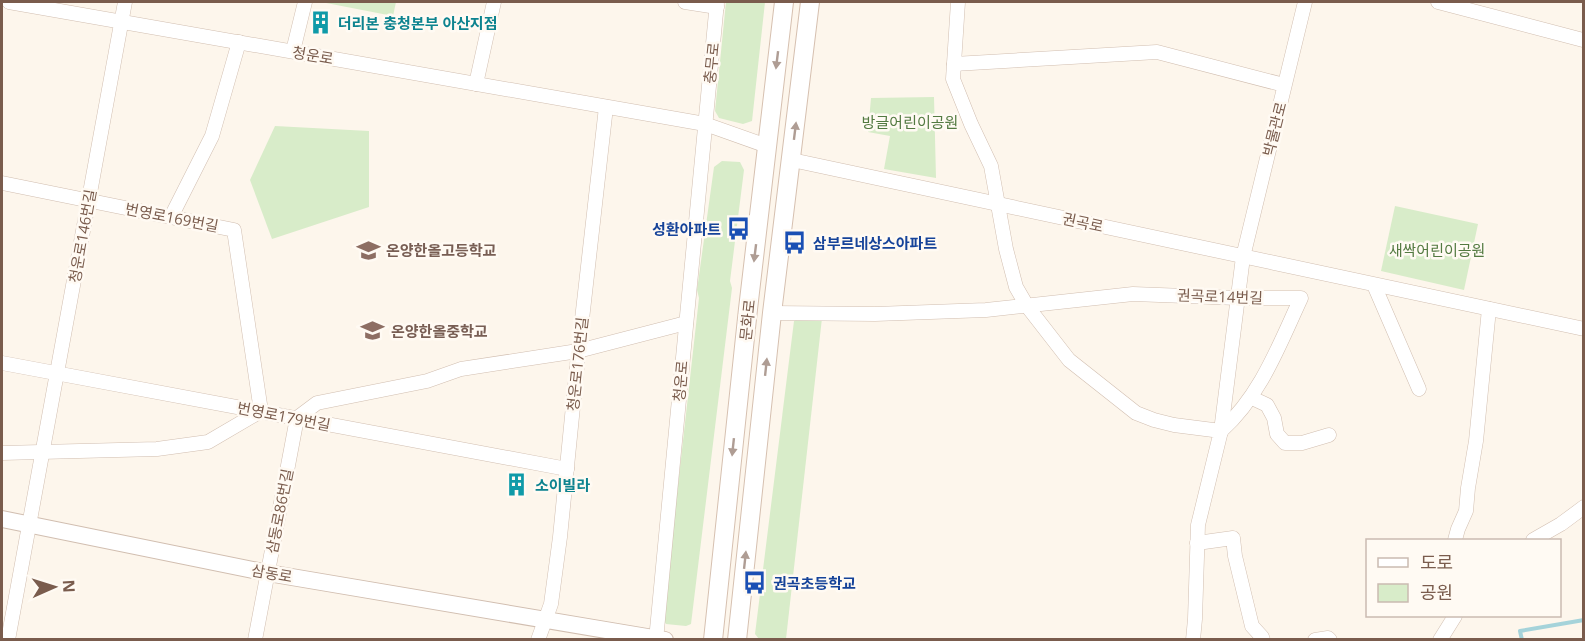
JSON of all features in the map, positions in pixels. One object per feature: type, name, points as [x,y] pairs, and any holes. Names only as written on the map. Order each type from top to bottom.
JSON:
[{"type":"main road","name":"문화로","points":[[713,639],[784,2]]},
{"type":"main road","name":"문화로","points":[[737,639],[772,313],[810,2]]},
{"type":"street","name":"청운로","points":[[9,2],[705,124],[767,146]]},
{"type":"street","name":"청운로146번길","points":[[8,639],[125,2]]},
{"type":"street","points":[[292,51],[305,2]]},
{"type":"street","points":[[476,84],[494,2]]},
{"type":"street","points":[[685,2],[717,4]]},
{"type":"street","points":[[958,2],[953,79],[991,165],[1006,249],[1016,287],[1027,306],[1069,360],[1136,413],[1174,425],[1221,431],[1202,507],[1197,543],[1193,639]]},
{"type":"street","name":"박물관로","points":[[1221,431],[1243,256],[1305,2]]},
{"type":"street","points":[[1438,2],[1583,40]]},
{"type":"street","name":"충무로","points":[[705,124],[717,4]]},
{"type":"street","points":[[171,217],[212,136],[239,42]]},
{"type":"street","points":[[954,64],[1157,52],[1284,85]]},
{"type":"street","name":"청운로176번길","points":[[545,620],[551,604],[560,537],[578,351],[606,107]]},
{"type":"street","name":"청운로","points":[[659,639],[705,124]]},
{"type":"street","name":"권곡로","points":[[792,160],[1584,329]]},
{"type":"street","name":"번영로169번길","points":[[2,183],[234,230],[261,411]]},
{"type":"street","points":[[1374,285],[1419,389]]},
{"type":"street","name":"권곡로14번길","points":[[1027,306],[1133,294],[1301,298],[1252,398],[1233,421],[1221,431]]},
{"type":"street","name":"문화로","points":[[772,313],[886,314],[1027,306]]},
{"type":"street","points":[[1455,539],[1466,512],[1476,441],[1489,309]]},
{"type":"street","points":[[297,418],[317,404],[427,381],[461,369],[578,351],[686,323]]},
{"type":"street","name":"번영로179번길","points":[[2,363],[567,469]]},
{"type":"street","points":[[1252,398],[1267,405],[1274,418],[1277,434],[1285,442],[1302,443],[1329,435]]},
{"type":"street","points":[[2,453],[157,449],[208,442],[261,411]]},
{"type":"street","name":"삼동로86번길","points":[[255,639],[297,418]]},
{"type":"street","points":[[1535,539],[1584,507]]},
{"type":"street","name":"삼동로","points":[[2,519],[268,573],[659,639]]},
{"type":"street","points":[[1197,543],[1233,538],[1235,556],[1252,626],[1263,639]]},
{"type":"street","points":[[1440,639],[1454,617]]},
{"type":"street","points":[[538,639],[545,620]]},
{"type":"street","points":[[1315,639],[1330,639]]},
{"type":"green space","points":[[321,2],[396,2],[393,16]]},
{"type":"green space","points":[[726,2],[765,2],[752,121],[743,124],[719,118],[715,111]]},
{"type":"green space","name":"방글어린이공원","points":[[934,97],[936,178],[884,169],[890,136],[868,132],[871,98]]},
{"type":"green space","points":[[275,126],[369,131],[369,207],[272,239],[250,180]]},
{"type":"green space","points":[[722,161],[740,162],[744,170],[691,624],[686,626],[666,624],[663,619],[699,298],[697,290],[714,167]]},
{"type":"green space","name":"새싹어린이공원","points":[[1395,206],[1478,224],[1464,290],[1381,271]]},
{"type":"green space","points":[[799,318],[822,318],[786,639],[759,639],[755,634],[794,321]]},
{"type":"waterway","points":[[1522,640],[1520,631],[1584,620]]},
{"type":"place","name":"더리본 충청본부 아산지점","points":[[320,23]]},
{"type":"place","name":"성환아파트","points":[[739,229]]},
{"type":"place","name":"삼부르네상스아파트","points":[[795,243]]},
{"type":"place","name":"온양한올고등학교","points":[[368,250]]},
{"type":"place","name":"온양한올중학교","points":[[373,331]]},
{"type":"place","name":"소이빌라","points":[[517,485]]},
{"type":"place","name":"권곡초등학교","points":[[755,583]]}]
